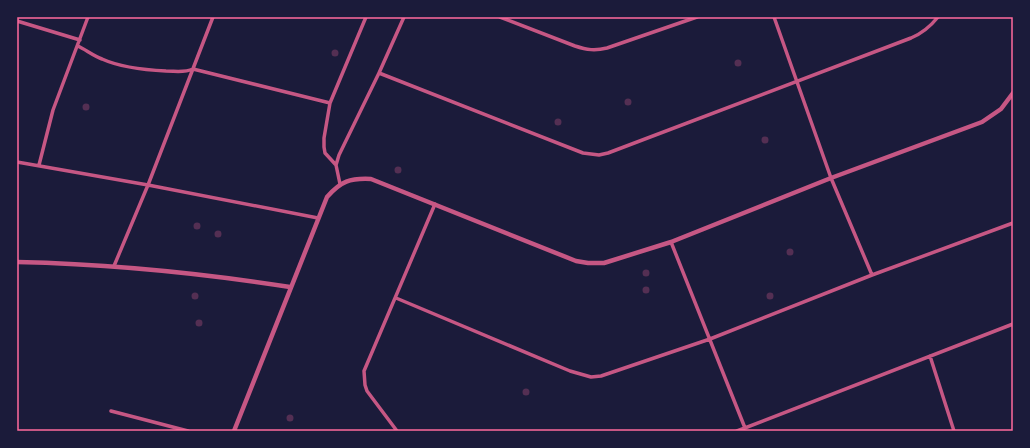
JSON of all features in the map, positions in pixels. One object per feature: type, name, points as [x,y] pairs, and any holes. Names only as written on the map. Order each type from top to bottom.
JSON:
[{"type":"street","points":[[39,165],[53,110],[65,74],[78,46],[88,17]]},
{"type":"street","points":[[114,266],[148,185],[213,17]]},
{"type":"street","points":[[336,165],[325,153],[324,147],[324,138],[330,103],[366,17]]},
{"type":"street","points":[[340,184],[336,165],[339,156],[380,73],[404,17]]},
{"type":"street","points":[[500,17],[575,46],[596,51],[697,17]]},
{"type":"street","points":[[774,17],[832,178],[872,276]]},
{"type":"street","points":[[380,73],[583,153],[599,155],[608,153],[922,34],[938,17]]},
{"type":"street","points":[[17,21],[80,40]]},
{"type":"street","points":[[78,46],[102,60],[132,68],[180,72],[188,72],[193,69],[330,103]]},
{"type":"street","points":[[234,431],[327,197],[340,184],[349,180],[371,178],[564,256],[588,263],[604,263],[671,242],[832,178],[982,122],[1000,109],[1013,93]]},
{"type":"street","points":[[17,162],[148,185],[318,218]]},
{"type":"street","points":[[397,431],[368,391],[364,378],[366,365],[435,204]]},
{"type":"street","points":[[396,298],[570,372],[591,377],[612,373],[710,340],[872,276],[1013,223]]},
{"type":"street","points":[[671,242],[746,428]]},
{"type":"street","points":[[17,262],[73,263],[114,266],[235,278],[290,287]]},
{"type":"street","points":[[737,431],[1013,324]]},
{"type":"street","points":[[930,356],[954,431]]},
{"type":"street","points":[[111,411],[188,431]]},
{"type":"building","points":[[335,49],[338,50],[338,56],[335,57],[332,56],[331,53],[332,50]]},
{"type":"building","points":[[738,59],[741,60],[741,66],[738,67],[735,66],[734,63],[735,60]]},
{"type":"building","points":[[628,98],[631,99],[631,105],[628,106],[625,105],[624,102],[625,99]]},
{"type":"building","points":[[86,103],[89,104],[89,110],[86,111],[83,110],[82,107],[83,104]]},
{"type":"building","points":[[558,118],[561,119],[561,125],[558,126],[555,125],[554,122],[555,119]]},
{"type":"building","points":[[765,136],[768,137],[768,143],[765,144],[762,143],[761,140],[762,137]]},
{"type":"building","points":[[398,166],[401,167],[401,173],[398,174],[395,173],[394,170],[395,167]]},
{"type":"building","points":[[197,222],[200,223],[200,229],[197,230],[194,229],[193,226],[194,223]]},
{"type":"building","points":[[218,230],[221,231],[221,237],[218,238],[215,237],[214,234],[215,231]]},
{"type":"building","points":[[790,248],[793,249],[793,255],[790,256],[787,255],[786,252],[787,249]]},
{"type":"building","points":[[646,269],[649,270],[649,276],[646,277],[643,276],[642,273],[643,270]]},
{"type":"building","points":[[646,286],[649,287],[649,293],[646,294],[643,293],[642,290],[643,287]]},
{"type":"building","points":[[195,292],[198,293],[198,299],[195,300],[192,299],[191,296],[192,293]]},
{"type":"building","points":[[770,292],[773,293],[773,299],[770,300],[767,299],[766,296],[767,293]]},
{"type":"building","points":[[199,319],[202,320],[202,326],[199,327],[196,326],[195,323],[196,320]]},
{"type":"building","points":[[526,388],[529,389],[529,395],[526,396],[523,395],[522,392],[523,389]]},
{"type":"building","points":[[290,414],[293,415],[293,421],[290,422],[287,421],[286,418],[287,415]]}]
